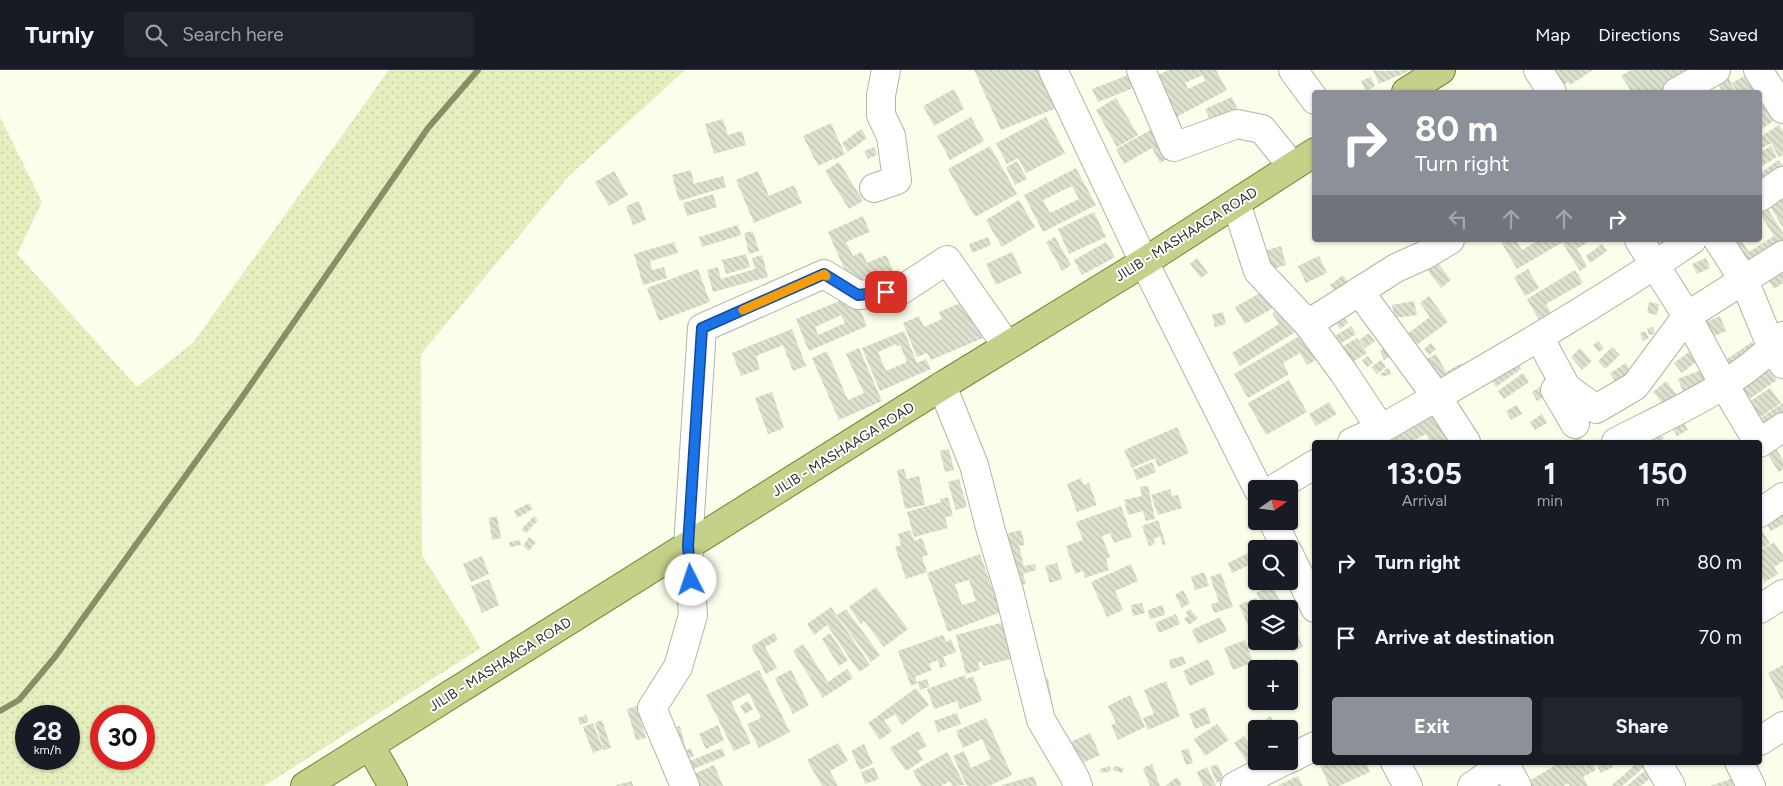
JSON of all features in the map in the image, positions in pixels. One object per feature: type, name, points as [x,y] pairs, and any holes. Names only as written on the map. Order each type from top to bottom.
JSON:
[{"type":"main road","points":[[1409,90],[1441,70]]},
{"type":"main road","name":"JILIB - MASHAAGA ROAD","points":[[305,786],[942,386],[1144,262],[1312,154]]},
{"type":"main road","points":[[370,746],[393,786]]},
{"type":"street","points":[[874,188],[897,180],[891,136],[881,116],[881,95],[886,70]]},
{"type":"street","points":[[1052,70],[1144,262],[1253,480]]},
{"type":"street","points":[[1141,70],[1174,147],[1237,124],[1262,129],[1292,166]]},
{"type":"street","points":[[1293,70],[1312,96]]},
{"type":"street","points":[[1538,70],[1551,90]]},
{"type":"street","points":[[1681,90],[1716,70]]},
{"type":"street","points":[[1758,70],[1783,109]]},
{"type":"street","points":[[1762,196],[1783,181]]},
{"type":"street","points":[[1236,203],[1258,272],[1308,324],[1344,373],[1381,429]]},
{"type":"street","points":[[1308,324],[1396,268],[1447,242]]},
{"type":"street","points":[[1640,242],[1687,316],[1724,385],[1757,440]]},
{"type":"street","points":[[1356,440],[1381,429],[1539,337],[1689,242]]},
{"type":"street","points":[[1619,440],[1724,385],[1779,349],[1744,280],[1719,242]]},
{"type":"street","points":[[1585,417],[1635,386],[1687,316],[1783,255]]},
{"type":"street","points":[[685,786],[652,708],[678,667],[693,615],[688,546],[702,328],[824,274],[858,295],[900,291],[947,260],[1007,346]]},
{"type":"street","points":[[1358,291],[1437,396],[1465,440]]},
{"type":"street","points":[[1539,337],[1566,387],[1585,417],[1613,440]]},
{"type":"street","points":[[942,386],[974,464],[1042,720],[1078,786]]},
{"type":"street","points":[[1762,441],[1783,427]]},
{"type":"street","points":[[1289,480],[1312,466]]},
{"type":"street","points":[[1762,512],[1783,497]]},
{"type":"street","points":[[1298,573],[1312,602]]},
{"type":"street","points":[[1762,608],[1783,594]]},
{"type":"street","points":[[1762,740],[1783,726]]},
{"type":"street","points":[[1298,754],[1312,748]]},
{"type":"street","points":[[1397,765],[1408,786]]},
{"type":"street","points":[[1741,765],[1751,786]]},
{"type":"street","points":[[1234,786],[1266,770]]},
{"type":"street","points":[[1472,786],[1510,771]]},
{"type":"green space","points":[[389,70],[685,70],[568,177],[421,354],[422,555],[481,648],[264,786],[0,786],[0,117],[42,202],[17,254],[137,387],[193,343]]},
{"type":"building","points":[[974,70],[1041,70],[1057,108],[1001,130]]},
{"type":"building","points":[[1168,70],[1216,70],[1227,90],[1171,120],[1149,80]],"holes":[[[1203,75],[1205,81],[1188,89],[1185,83]]]},
{"type":"building","points":[[1373,70],[1383,71],[1411,70],[1379,84]]},
{"type":"building","points":[[1544,70],[1593,70],[1570,85],[1568,82],[1557,89]]},
{"type":"building","points":[[1631,70],[1685,70],[1690,78],[1670,90],[1631,90],[1621,76]]},
{"type":"building","points":[[1131,74],[1136,87],[1098,102],[1092,89]]},
{"type":"building","points":[[1746,75],[1755,90],[1736,90],[1732,83]]},
{"type":"building","points":[[1371,77],[1375,86],[1366,90],[1361,81]]},
{"type":"building","points":[[1729,78],[1734,90],[1721,90],[1718,83]]},
{"type":"building","points":[[954,89],[964,109],[934,126],[923,106]]},
{"type":"building","points":[[1232,97],[1239,112],[1212,124],[1205,109]]},
{"type":"building","points":[[1116,98],[1138,135],[1117,147],[1096,110]]},
{"type":"building","points":[[1762,102],[1775,120],[1762,129]]},
{"type":"building","points":[[971,117],[984,141],[950,160],[937,136]]},
{"type":"building","points":[[1046,117],[1065,153],[1026,173],[1018,158],[1007,164],[996,143]]},
{"type":"building","points":[[723,119],[728,135],[742,131],[746,145],[714,154],[705,124]]},
{"type":"building","points":[[831,123],[845,154],[834,160],[829,149],[833,159],[818,166],[803,136]]},
{"type":"building","points":[[1779,125],[1783,131],[1783,155],[1779,157],[1771,143],[1762,148],[1762,136]]},
{"type":"building","points":[[1156,127],[1172,156],[1160,163],[1152,148],[1124,164],[1116,149]]},
{"type":"building","points":[[861,129],[867,138],[848,152],[842,143]]},
{"type":"building","points":[[990,146],[1017,194],[975,217],[948,169]]},
{"type":"building","points":[[1771,146],[1777,157],[1762,166],[1762,151]]},
{"type":"building","points":[[874,147],[877,155],[868,159],[864,151]]},
{"type":"building","points":[[1778,160],[1783,166],[1783,172],[1762,183],[1762,172]]},
{"type":"building","points":[[1017,161],[1027,179],[1015,185],[1006,167]]},
{"type":"building","points":[[839,162],[863,201],[849,209],[825,171]]},
{"type":"building","points":[[1076,168],[1096,205],[1043,232],[1024,195]],"holes":[[[1072,186],[1079,199],[1050,213],[1043,200]]]},
{"type":"building","points":[[691,170],[694,184],[723,176],[726,187],[679,201],[672,175]]},
{"type":"building","points":[[614,171],[628,195],[609,206],[595,182]]},
{"type":"building","points":[[758,171],[769,196],[794,185],[802,203],[754,223],[736,180]]},
{"type":"building","points":[[1783,187],[1783,228],[1765,198]]},
{"type":"building","points":[[713,194],[717,207],[687,216],[683,203]]},
{"type":"building","points":[[1019,200],[1035,227],[1002,247],[986,220]]},
{"type":"building","points":[[639,201],[646,220],[633,225],[626,206]]},
{"type":"building","points":[[1762,202],[1783,233],[1783,250],[1743,275],[1722,242],[1742,242],[1749,252],[1774,236],[1762,217]]},
{"type":"building","points":[[1094,212],[1106,237],[1069,254],[1058,229]]},
{"type":"building","points":[[863,216],[870,232],[846,242],[853,256],[862,252],[867,263],[886,255],[894,273],[878,280],[875,273],[851,284],[828,232]]},
{"type":"building","points":[[738,225],[741,235],[702,247],[699,237]]},
{"type":"building","points":[[753,231],[759,251],[749,254],[744,233]]},
{"type":"building","points":[[988,237],[991,245],[972,253],[969,244]]},
{"type":"building","points":[[1055,237],[1071,265],[1062,271],[1046,242]]},
{"type":"building","points":[[674,242],[678,253],[650,261],[652,270],[664,267],[667,278],[643,285],[634,254]]},
{"type":"building","points":[[1106,242],[1115,257],[1082,275],[1074,260]]},
{"type":"building","points":[[1501,242],[1517,242],[1522,250],[1536,242],[1563,242],[1517,269]]},
{"type":"building","points":[[1562,242],[1588,242],[1577,249],[1587,266],[1580,271]]},
{"type":"building","points":[[1602,244],[1607,251],[1590,263],[1586,256]]},
{"type":"building","points":[[1281,246],[1286,265],[1266,271],[1261,252]]},
{"type":"building","points":[[1012,252],[1022,273],[996,285],[986,264]]},
{"type":"building","points":[[746,254],[750,267],[726,274],[722,260]]},
{"type":"building","points":[[762,255],[768,277],[713,292],[707,270],[718,267],[721,279],[755,269],[752,258]]},
{"type":"building","points":[[1432,255],[1451,280],[1441,288],[1422,263]]},
{"type":"building","points":[[1319,256],[1327,273],[1306,283],[1298,266]]},
{"type":"building","points":[[1197,258],[1208,273],[1201,278],[1190,264]]},
{"type":"building","points":[[1706,258],[1710,268],[1697,274],[1692,264]]},
{"type":"building","points":[[1783,260],[1783,283],[1774,289],[1763,272]]},
{"type":"building","points":[[698,269],[710,302],[659,321],[647,288]]},
{"type":"building","points":[[1528,269],[1539,288],[1525,296],[1514,277]]},
{"type":"building","points":[[1575,270],[1583,283],[1546,304],[1555,320],[1543,327],[1527,299]]},
{"type":"building","points":[[1343,275],[1353,288],[1340,298],[1330,285]]},
{"type":"building","points":[[1266,290],[1275,307],[1245,324],[1235,307]]},
{"type":"building","points":[[854,295],[867,326],[809,351],[796,319]],"holes":[[[841,315],[845,323],[818,335],[815,327]]]},
{"type":"building","points":[[1429,296],[1448,322],[1411,349],[1403,337],[1430,317],[1420,303]]},
{"type":"building","points":[[967,300],[983,338],[931,360],[927,353],[917,357],[903,323],[919,316],[924,327],[942,319],[939,312]]},
{"type":"building","points":[[1414,301],[1417,315],[1395,318],[1392,305]]},
{"type":"building","points":[[1649,302],[1659,304],[1657,315],[1647,313]]},
{"type":"building","points":[[1282,307],[1297,331],[1240,366],[1232,353],[1279,324],[1272,313]]},
{"type":"building","points":[[1338,308],[1348,323],[1340,329],[1330,314]]},
{"type":"building","points":[[1223,312],[1226,324],[1215,327],[1212,315]]},
{"type":"building","points":[[1720,316],[1726,331],[1712,337],[1706,322]]},
{"type":"building","points":[[1351,326],[1356,334],[1332,349],[1327,341]]},
{"type":"building","points":[[1653,327],[1655,334],[1649,335],[1647,328]]},
{"type":"building","points":[[792,329],[806,366],[793,371],[783,345],[756,356],[760,369],[741,376],[732,353]]},
{"type":"building","points":[[904,331],[917,363],[926,359],[931,369],[880,391],[862,348]],"holes":[[[896,344],[897,346],[900,345],[907,362],[886,371],[878,352]]]},
{"type":"building","points":[[1645,331],[1649,338],[1643,341],[1640,333]]},
{"type":"building","points":[[1369,333],[1375,341],[1365,348],[1359,340]]},
{"type":"building","points":[[1303,334],[1318,359],[1307,365],[1300,353],[1283,363],[1289,374],[1248,398],[1234,374]]},
{"type":"building","points":[[1357,338],[1367,353],[1343,368],[1333,352]]},
{"type":"building","points":[[1598,341],[1604,348],[1599,352],[1593,345]]},
{"type":"building","points":[[1395,342],[1400,351],[1384,360],[1380,351]]},
{"type":"building","points":[[1752,342],[1760,354],[1726,378],[1717,366]]},
{"type":"building","points":[[1431,343],[1436,349],[1429,355],[1424,349]]},
{"type":"building","points":[[1612,347],[1620,355],[1605,369],[1598,361]]},
{"type":"building","points":[[859,348],[882,401],[839,420],[812,358],[827,351],[848,400],[864,393],[846,354]]},
{"type":"building","points":[[1580,348],[1592,361],[1582,370],[1571,357]]},
{"type":"building","points":[[1693,349],[1700,359],[1682,373],[1674,363]]},
{"type":"building","points":[[1436,354],[1446,372],[1462,363],[1468,375],[1438,391],[1422,362]]},
{"type":"building","points":[[1368,356],[1373,363],[1367,367],[1362,360]]},
{"type":"building","points":[[1513,357],[1521,369],[1496,387],[1488,374]]},
{"type":"building","points":[[1381,360],[1386,367],[1377,374],[1371,367]]},
{"type":"building","points":[[1764,361],[1777,380],[1748,400],[1735,381]]},
{"type":"building","points":[[1626,363],[1633,375],[1617,385],[1610,373]]},
{"type":"building","points":[[1389,368],[1391,374],[1382,377],[1380,373],[1385,372],[1384,370]]},
{"type":"building","points":[[1701,370],[1708,391],[1686,399],[1678,379]]},
{"type":"building","points":[[1523,373],[1529,382],[1504,399],[1498,391]]},
{"type":"building","points":[[1289,380],[1307,412],[1266,435],[1248,403]]},
{"type":"building","points":[[1666,381],[1681,400],[1668,410],[1653,392]]},
{"type":"building","points":[[1540,387],[1545,396],[1537,401],[1532,392]]},
{"type":"building","points":[[1770,388],[1781,403],[1759,418],[1749,402]]},
{"type":"building","points":[[772,392],[784,428],[768,434],[755,398]]},
{"type":"building","points":[[1329,402],[1337,414],[1316,426],[1309,414]]},
{"type":"building","points":[[1783,403],[1783,420],[1760,436],[1752,424]]},
{"type":"building","points":[[1439,405],[1460,440],[1430,440],[1426,434],[1414,440],[1389,440],[1386,435]]},
{"type":"building","points":[[1517,405],[1522,414],[1511,420],[1506,411]]},
{"type":"building","points":[[1542,414],[1547,423],[1535,430],[1530,422]]},
{"type":"building","points":[[1683,421],[1688,430],[1677,436],[1672,427]]},
{"type":"building","points":[[1177,427],[1189,453],[1158,467],[1155,458],[1132,468],[1124,450]]},
{"type":"building","points":[[1575,428],[1582,440],[1573,440],[1568,431]]},
{"type":"building","points":[[1656,434],[1664,437],[1662,440],[1653,440]]},
{"type":"building","points":[[1775,447],[1783,460],[1783,469],[1779,472],[1766,452]]},
{"type":"building","points":[[949,449],[954,470],[945,472],[940,451]]},
{"type":"building","points":[[1152,462],[1156,472],[1137,480],[1133,470]]},
{"type":"building","points":[[904,469],[907,479],[919,476],[925,505],[905,509],[897,470]]},
{"type":"building","points":[[1081,478],[1083,485],[1089,483],[1097,505],[1077,512],[1067,484]]},
{"type":"building","points":[[959,479],[967,507],[956,510],[948,482]]},
{"type":"building","points":[[1148,486],[1155,519],[1146,521],[1143,511],[1128,515],[1124,500],[1142,496],[1140,487]]},
{"type":"building","points":[[1170,489],[1172,496],[1178,495],[1182,508],[1158,515],[1151,495]]},
{"type":"building","points":[[948,497],[953,516],[945,517],[948,528],[914,537],[907,512],[941,502],[940,499]]},
{"type":"building","points":[[1783,502],[1783,524],[1771,531],[1762,514]]},
{"type":"building","points":[[529,503],[533,509],[517,518],[514,511]]},
{"type":"building","points":[[1121,506],[1132,537],[1114,543],[1110,533],[1102,536],[1110,557],[1106,559],[1109,570],[1085,578],[1083,571],[1075,574],[1066,546],[1083,540],[1076,522]]},
{"type":"building","points":[[497,516],[501,538],[492,540],[489,518]]},
{"type":"building","points":[[534,516],[538,520],[526,533],[521,530]]},
{"type":"building","points":[[1158,520],[1166,544],[1163,545],[1160,536],[1153,539],[1155,544],[1149,546],[1142,526]]},
{"type":"building","points":[[910,530],[914,541],[922,538],[928,555],[922,557],[927,572],[906,579],[895,547],[901,545],[898,534]]},
{"type":"building","points":[[1021,530],[1025,545],[1019,546],[1024,566],[1035,564],[1036,570],[1023,574],[1026,584],[1017,586],[1001,535]]},
{"type":"building","points":[[1762,531],[1770,543],[1762,549]]},
{"type":"building","points":[[529,537],[536,542],[529,551],[523,546]]},
{"type":"building","points":[[520,540],[521,545],[510,547],[509,542]]},
{"type":"building","points":[[1774,542],[1783,555],[1783,561],[1774,567],[1778,574],[1765,582],[1762,578],[1762,550]]},
{"type":"building","points":[[1248,553],[1248,565],[1232,573],[1228,563]]},
{"type":"building","points":[[980,554],[1001,612],[948,632],[927,573]],"holes":[[[969,580],[976,601],[962,605],[955,584]]]},
{"type":"building","points":[[482,556],[489,574],[471,582],[463,564]]},
{"type":"building","points":[[1057,563],[1062,579],[1050,583],[1045,566]]},
{"type":"building","points":[[1131,564],[1138,581],[1115,591],[1123,610],[1107,617],[1091,582]]},
{"type":"building","points":[[1204,572],[1209,586],[1195,590],[1191,577]]},
{"type":"building","points":[[1221,573],[1233,607],[1214,613],[1211,604],[1219,602],[1210,577]]},
{"type":"building","points":[[489,579],[499,605],[482,613],[471,586]]},
{"type":"building","points":[[876,587],[908,629],[884,647],[864,621],[861,624],[849,607]]},
{"type":"building","points":[[1183,590],[1190,603],[1182,608],[1175,595]]},
{"type":"building","points":[[1262,590],[1274,590],[1280,600],[1260,600],[1256,593]]},
{"type":"building","points":[[1248,601],[1248,625],[1239,605]]},
{"type":"building","points":[[1142,603],[1145,613],[1133,616],[1131,605]]},
{"type":"building","points":[[1163,605],[1165,615],[1150,619],[1148,610]]},
{"type":"building","points":[[831,607],[870,665],[859,672],[827,625],[814,635],[807,624]]},
{"type":"building","points":[[846,609],[880,655],[871,662],[837,615]]},
{"type":"building","points":[[1190,609],[1198,618],[1189,625],[1184,619],[1188,616],[1186,612]]},
{"type":"building","points":[[1176,614],[1180,624],[1159,633],[1155,623]]},
{"type":"building","points":[[1220,617],[1227,631],[1198,644],[1192,630]]},
{"type":"building","points":[[1004,622],[1014,658],[983,666],[982,661],[978,663],[980,670],[966,674],[956,635]]},
{"type":"building","points":[[774,633],[778,640],[765,647],[777,668],[766,674],[751,646]]},
{"type":"building","points":[[830,633],[848,660],[839,666],[822,639]]},
{"type":"building","points":[[943,635],[946,642],[951,639],[956,652],[943,657],[946,666],[940,668],[938,660],[929,664],[932,670],[915,677],[917,682],[927,679],[929,687],[920,690],[918,683],[911,686],[898,651]]},
{"type":"building","points":[[1298,635],[1303,647],[1298,649]]},
{"type":"building","points":[[1245,640],[1252,660],[1248,660],[1248,664],[1233,670],[1224,648]]},
{"type":"building","points":[[803,644],[828,682],[847,669],[853,678],[823,698],[793,651]]},
{"type":"building","points":[[1183,656],[1186,664],[1171,669],[1169,660]]},
{"type":"building","points":[[1208,659],[1215,674],[1190,686],[1183,671]]},
{"type":"building","points":[[1783,665],[1783,702],[1768,673]]},
{"type":"building","points":[[759,670],[790,732],[759,748],[747,724],[761,718],[749,693],[731,702],[751,743],[734,751],[706,695]]},
{"type":"building","points":[[791,670],[809,705],[793,714],[775,678]]},
{"type":"building","points":[[965,675],[966,679],[973,676],[982,701],[960,709],[957,701],[934,709],[927,689]]},
{"type":"building","points":[[1048,678],[1052,702],[1041,704],[1037,680]]},
{"type":"building","points":[[1166,681],[1180,716],[1148,730],[1143,718],[1154,714],[1144,690]]},
{"type":"building","points":[[916,688],[929,705],[902,725],[895,714],[884,721],[892,731],[880,740],[868,723]]},
{"type":"building","points":[[1130,695],[1145,727],[1118,740],[1111,725],[1116,723],[1108,706]]},
{"type":"building","points":[[748,701],[753,709],[745,714],[740,706]]},
{"type":"building","points":[[637,706],[646,738],[636,740],[627,709]]},
{"type":"building","points":[[1205,707],[1211,723],[1195,729],[1189,714]]},
{"type":"building","points":[[957,713],[961,724],[938,732],[934,721]]},
{"type":"building","points":[[586,715],[589,722],[580,725],[578,718]]},
{"type":"building","points":[[1270,716],[1273,720],[1265,720]]},
{"type":"building","points":[[986,718],[1012,775],[989,786],[967,786],[953,756],[964,751],[971,768],[991,759],[982,739],[963,748],[956,731]]},
{"type":"building","points":[[602,720],[611,748],[604,750],[595,723]]},
{"type":"building","points":[[593,723],[603,749],[593,753],[583,727]]},
{"type":"building","points":[[1217,724],[1229,740],[1205,756],[1194,739]]},
{"type":"building","points":[[718,725],[724,740],[706,749],[699,734]]},
{"type":"building","points":[[680,726],[686,749],[677,751],[671,728]]},
{"type":"building","points":[[918,731],[927,746],[918,751],[923,760],[906,771],[890,748]]},
{"type":"building","points":[[1090,733],[1100,755],[1074,767],[1064,745]]},
{"type":"building","points":[[1244,736],[1248,742],[1248,763],[1234,743]]},
{"type":"building","points":[[838,743],[848,761],[830,771],[838,786],[822,786],[807,760]]},
{"type":"building","points":[[864,744],[873,764],[860,770],[851,751]]},
{"type":"building","points":[[691,748],[694,756],[682,761],[678,754]]},
{"type":"building","points":[[722,748],[725,756],[691,770],[687,762]]},
{"type":"building","points":[[1188,748],[1193,763],[1186,765],[1181,751]]},
{"type":"building","points":[[947,752],[965,785],[952,786],[950,781],[941,786],[921,786],[913,771]]},
{"type":"building","points":[[1152,764],[1160,786],[1150,786],[1143,768]]},
{"type":"building","points":[[1217,764],[1224,779],[1217,783],[1210,767]]},
{"type":"building","points":[[714,765],[723,786],[699,786],[694,774]]},
{"type":"building","points":[[1320,765],[1367,765],[1370,772],[1339,786],[1329,786]]},
{"type":"building","points":[[1555,765],[1594,765],[1596,770],[1583,777],[1588,786],[1570,786],[1568,783],[1563,786],[1531,786],[1528,782]]},
{"type":"building","points":[[1597,765],[1612,765],[1613,767],[1601,773]]},
{"type":"building","points":[[1635,765],[1646,765],[1622,786],[1611,786]]},
{"type":"building","points":[[1651,765],[1657,772],[1641,786],[1627,786]]},
{"type":"building","points":[[1110,766],[1111,771],[1101,773],[1100,769]]},
{"type":"building","points":[[1114,766],[1124,768],[1122,773],[1113,770]]},
{"type":"building","points":[[874,767],[879,779],[865,784],[861,772]]},
{"type":"building","points":[[1207,767],[1216,786],[1203,786],[1197,772]]},
{"type":"building","points":[[1034,776],[1037,786],[1002,786],[1002,785]]},
{"type":"building","points":[[1298,776],[1303,786],[1277,786]]},
{"type":"building","points":[[1177,777],[1182,784],[1179,786],[1165,786]]},
{"type":"building","points":[[1736,777],[1739,786],[1710,786]]},
{"type":"building","points":[[632,781],[633,786],[616,786],[616,785]]},
{"type":"waterway","points":[[0,711],[19,700],[55,657],[238,403],[428,128],[478,70]]},
{"type":"slow traffic","points":[[743,310],[824,274],[826,276]]},
{"type":"route","points":[[691,580],[688,546],[702,328],[824,274],[858,295],[886,292]]}]
